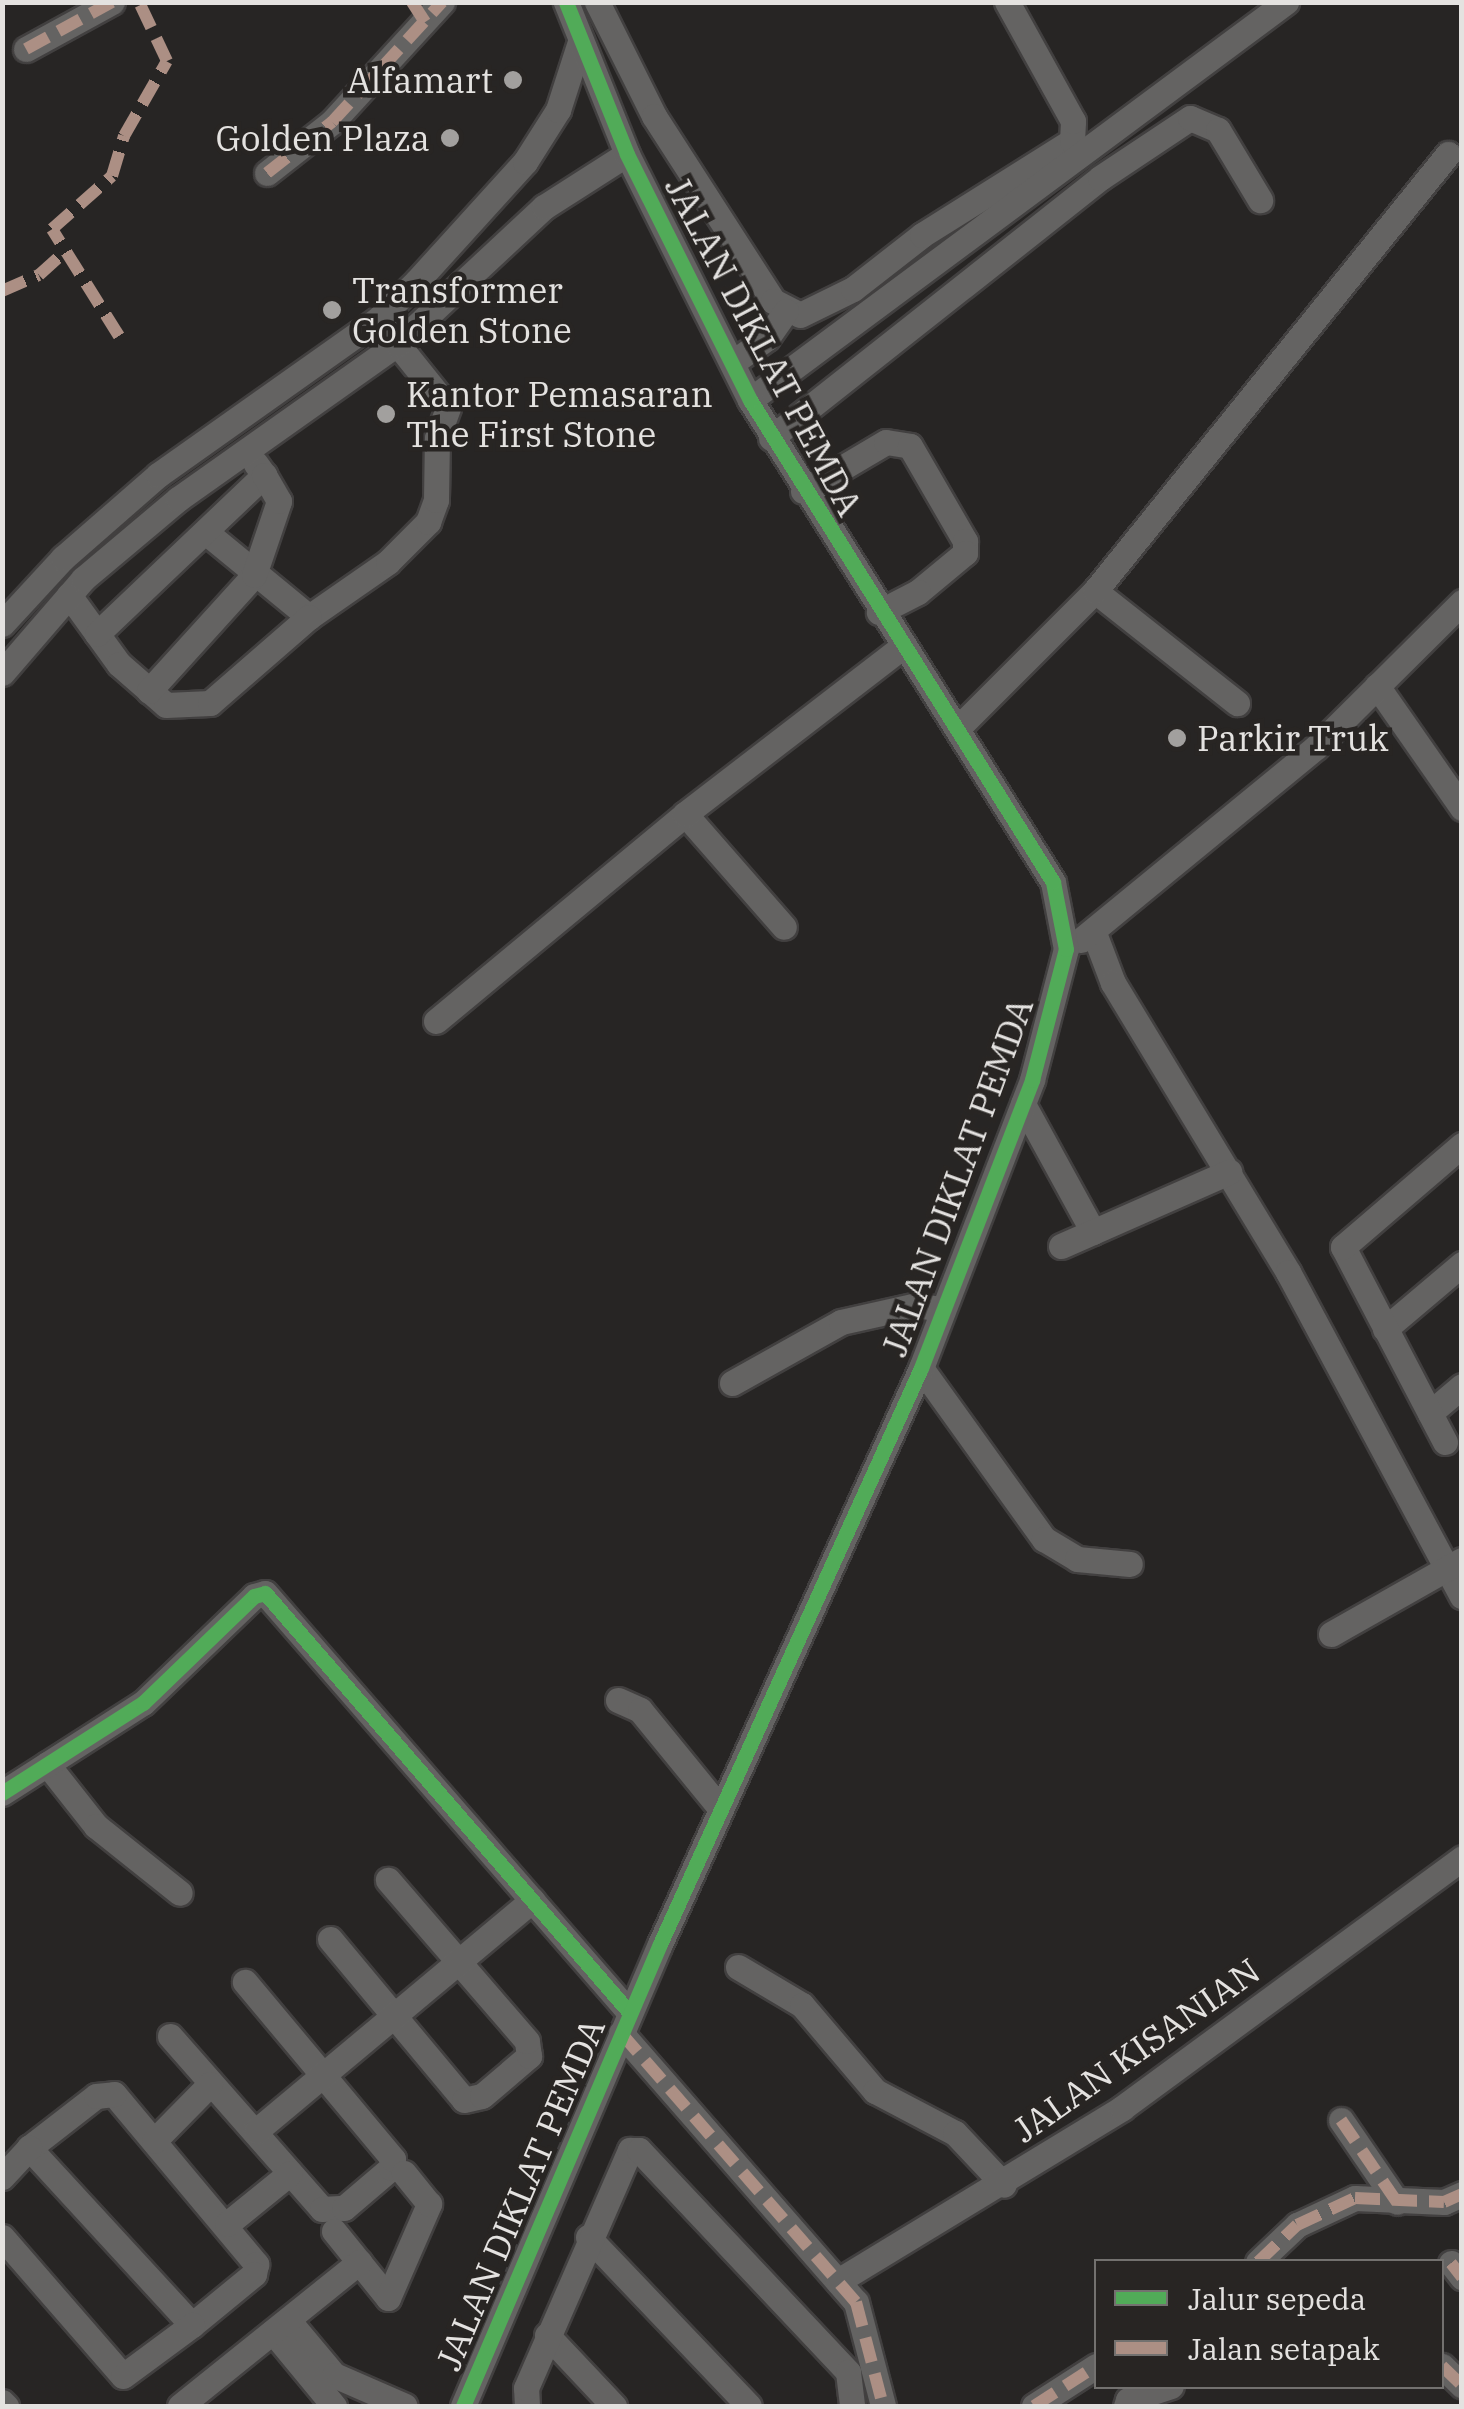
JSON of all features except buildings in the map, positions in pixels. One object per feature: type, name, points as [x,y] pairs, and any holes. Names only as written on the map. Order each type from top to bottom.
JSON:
[{"type":"street","points":[[26,49],[112,2]]},
{"type":"street","name":"JALAN DIKLAT PEMDA","points":[[463,2406],[720,1808],[921,1368],[940,1309],[1023,1104],[1066,949],[1052,882],[959,728],[803,492],[750,400],[627,154],[566,2]]},
{"type":"street","points":[[598,2],[654,116],[773,301],[786,311],[817,311],[922,235],[1072,141],[1073,121],[1007,2]]},
{"type":"street","points":[[750,400],[1280,4]]},
{"type":"street","points":[[267,173],[332,122],[426,9]]},
{"type":"street","points":[[2,624],[63,558],[158,475],[377,320],[525,162],[558,110],[580,42]]},
{"type":"street","points":[[771,438],[1100,178],[1190,118],[1218,130],[1260,200]]},
{"type":"street","points":[[2,672],[69,595],[178,498],[398,344],[544,208],[627,154]]},
{"type":"street","points":[[959,728],[1095,591],[1448,154]]},
{"type":"street","points":[[732,362],[767,338],[786,311]]},
{"type":"street","points":[[69,595],[97,634],[166,705],[210,703],[309,617],[388,562],[428,522],[436,500],[437,438],[448,408],[377,320]]},
{"type":"street","points":[[803,492],[886,442],[910,446],[966,541],[964,553],[918,592],[879,612]]},
{"type":"street","points":[[149,691],[254,574],[279,501],[246,452]]},
{"type":"street","points":[[97,634],[208,534],[264,475]]},
{"type":"street","points":[[208,534],[309,617]]},
{"type":"street","points":[[1095,591],[1237,703]]},
{"type":"street","points":[[1066,949],[1094,933],[1316,747],[1462,602]]},
{"type":"street","points":[[436,1022],[686,814],[903,646]]},
{"type":"street","points":[[1377,686],[1462,808]]},
{"type":"street","points":[[686,814],[784,927]]},
{"type":"street","points":[[1094,933],[1114,983],[1229,1172],[1453,1564],[1462,1596]]},
{"type":"street","points":[[1023,1104],[1092,1232]]},
{"type":"street","points":[[1445,1442],[1343,1248],[1462,1145]]},
{"type":"street","points":[[1061,1246],[1229,1172]]},
{"type":"street","points":[[1386,1328],[1462,1264]]},
{"type":"street","points":[[732,1383],[841,1322],[917,1304],[940,1309]]},
{"type":"street","points":[[921,1368],[1044,1539],[1077,1559],[1130,1564]]},
{"type":"street","points":[[1430,1412],[1462,1386]]},
{"type":"street","points":[[1331,1634],[1453,1564]]},
{"type":"street","points":[[2,1794],[143,1703],[254,1596],[265,1593],[856,2302],[883,2406]]},
{"type":"street","points":[[618,1700],[640,1710],[720,1808]]},
{"type":"street","points":[[47,1764],[96,1826],[180,1894]]},
{"type":"street","name":"JALAN KISANIAN","points":[[838,2281],[1004,2185],[1122,2108],[1462,1858]]},
{"type":"street","points":[[330,1939],[464,2100],[482,2096],[528,2056],[530,2045],[388,1880]]},
{"type":"street","points":[[256,2132],[528,1904]]},
{"type":"street","points":[[738,1967],[802,2005],[875,2091],[955,2133],[1004,2185]]},
{"type":"street","points":[[170,2036],[322,2209],[337,2212],[394,2164],[245,1982]]},
{"type":"street","points":[[154,2141],[210,2084]]},
{"type":"street","points":[[2,2177],[30,2148],[105,2093],[120,2099],[227,2224],[256,2270],[122,2376],[2,2238]]},
{"type":"street","points":[[1341,2120],[1397,2202]]},
{"type":"street","points":[[30,2148],[192,2324]]},
{"type":"street","points":[[527,2406],[526,2388],[622,2157],[639,2150],[848,2372],[852,2406]]},
{"type":"street","points":[[227,2224],[290,2173]]},
{"type":"street","points":[[334,2231],[388,2298],[428,2204],[404,2173]]},
{"type":"street","points":[[1265,2259],[1297,2225],[1355,2198],[1444,2202],[1462,2194]]},
{"type":"street","points":[[588,2236],[750,2406]]},
{"type":"street","points":[[190,2404],[359,2262]]},
{"type":"street","points":[[281,2326],[334,2406]]},
{"type":"street","points":[[281,2326],[334,2375],[405,2406]]},
{"type":"street","points":[[548,2335],[614,2406]]},
{"type":"street","points":[[1034,2406],[1094,2367]]},
{"type":"street","points":[[1444,2368],[1462,2386]]},
{"type":"street","points":[[1126,2406],[1128,2400],[1162,2389]]},
{"type":"marked path","points":[[26,49],[112,2]]},
{"type":"marked path","points":[[119,336],[52,229],[112,176],[124,136],[167,61],[139,2]]},
{"type":"marked path","points":[[412,2],[425,22]]},
{"type":"marked path","points":[[267,173],[332,122],[442,2]]},
{"type":"marked path","points":[[2,291],[39,275],[66,251]]},
{"type":"marked path","points":[[621,2033],[856,2302],[883,2406]]},
{"type":"marked path","points":[[1341,2120],[1397,2202]]},
{"type":"marked path","points":[[1261,2259],[1297,2225],[1355,2198],[1444,2202],[1462,2194]]},
{"type":"marked path","points":[[1451,2263],[1462,2277]]},
{"type":"marked path","points":[[1034,2406],[1094,2367]]},
{"type":"marked path","points":[[1444,2368],[1462,2385]]},
{"type":"cycle path","points":[[463,2406],[660,1944],[921,1368],[1032,1080],[1066,949],[1053,882],[750,400],[627,154],[566,2]]},
{"type":"cycle path","points":[[2,1793],[143,1703],[254,1596],[265,1593],[630,2013]]},
{"type":"place","name":"Alfamart","points":[[513,80]]},
{"type":"place","name":"Golden Plaza","points":[[450,138]]},
{"type":"place","name":"Transformer Golden Stone","points":[[332,310]]},
{"type":"place","name":"Kantor Pemasaran The First Stone","points":[[386,414]]},
{"type":"place","name":"Parkir Truk","points":[[1177,738]]}]
